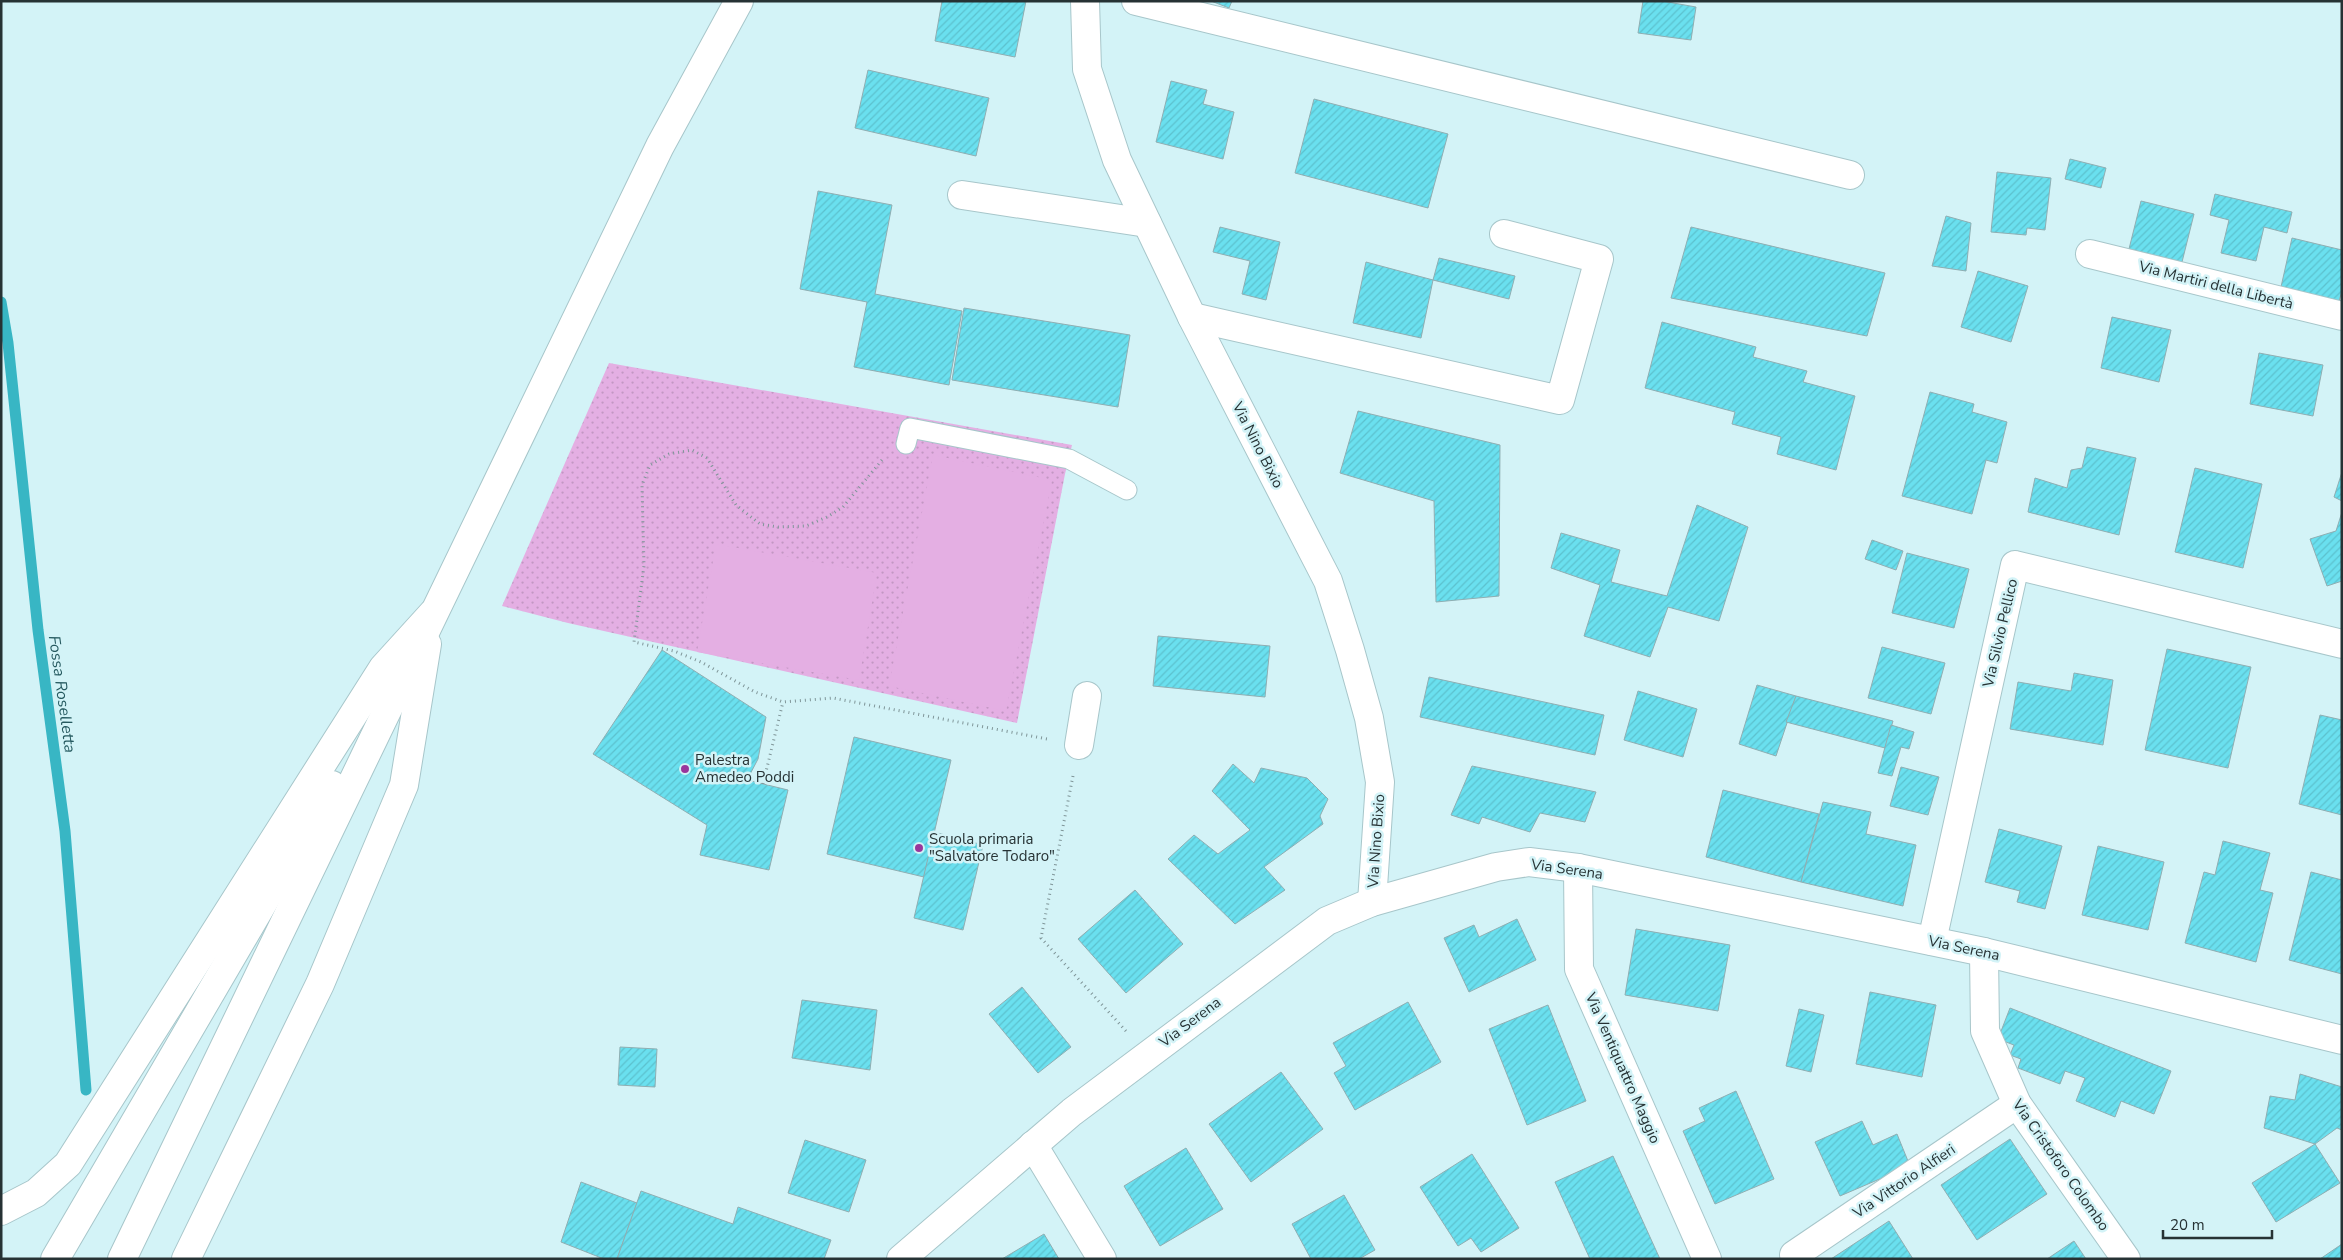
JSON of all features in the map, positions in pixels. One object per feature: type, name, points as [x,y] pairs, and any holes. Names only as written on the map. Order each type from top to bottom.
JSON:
[{"type":"main road","points":[[122,1259],[432,613],[660,146],[739,1]]},
{"type":"main road","name":"Via Nino Bixio","points":[[1085,1],[1088,69],[1117,160],[1192,316],[1328,581],[1350,650],[1369,718],[1380,782],[1372,902]]},
{"type":"main road","points":[[1136,1],[1850,175]]},
{"type":"main road","points":[[962,195],[1147,223]]},
{"type":"main road","points":[[1192,316],[1560,400],[1599,259],[1504,234]]},
{"type":"main road","name":"Via Martiri della Libertà","points":[[2090,254],[2342,316]]},
{"type":"main road","name":"Via Silvio Pellico","points":[[1932,941],[2015,565],[2342,644]]},
{"type":"main road","points":[[1,1211],[36,1193],[68,1164],[383,668],[432,613]]},
{"type":"main road","points":[[55,1259],[432,613]]},
{"type":"main road","points":[[186,1259],[320,984],[404,785],[432,613]]},
{"type":"main road","points":[[1078,745],[1087,696]]},
{"type":"main road","name":"Via Serena","points":[[901,1259],[947,1217],[1072,1112],[1327,921],[1372,902],[1496,867],[1529,862],[1578,868],[1984,952],[2342,1040]]},
{"type":"main road","name":"Via Ventiquattro Maggio","points":[[1578,868],[1579,968],[1708,1259]]},
{"type":"main road","name":"Via Cristoforo Colombo","points":[[1984,952],[1984,1032],[2017,1104],[2126,1259]]},
{"type":"main road","name":"Via Vittorio Alfieri","points":[[1792,1257],[2017,1104]]},
{"type":"main road","points":[[1033,1145],[1102,1259]]},
{"type":"lane","points":[[906,444],[910,428],[1069,459],[1127,490]]},
{"type":"path","points":[[906,444],[886,456],[843,507],[806,526],[778,528],[760,524],[736,505],[707,458],[692,450],[670,454],[650,465],[642,485],[644,566],[634,642],[674,651],[700,662],[755,692],[783,702],[833,698],[1078,745],[1041,938],[1147,1054]]},
{"type":"path","points":[[763,784],[783,702]]},
{"type":"shaded area","points":[[609,363],[1072,445],[1017,723],[568,623],[502,606]]},
{"type":"shaded area","points":[[933,455],[1052,480],[1006,711],[889,686]]},
{"type":"shaded area","points":[[716,544],[877,573],[859,680],[697,652]]},
{"type":"building","points":[[942,1],[1026,1],[1015,57],[935,41]]},
{"type":"building","points":[[1211,1],[1232,1],[1229,8]]},
{"type":"building","points":[[1643,1],[1662,1],[1696,7],[1691,40],[1638,33]]},
{"type":"building","points":[[868,70],[989,98],[976,156],[855,128]]},
{"type":"building","points":[[1171,81],[1207,90],[1203,104],[1234,112],[1223,159],[1156,142]]},
{"type":"building","points":[[1314,99],[1448,134],[1428,208],[1295,173]]},
{"type":"building","points":[[2070,159],[2106,168],[2101,188],[2065,179]]},
{"type":"building","points":[[1997,172],[2051,178],[2045,230],[2027,228],[2026,235],[1991,232]]},
{"type":"building","points":[[818,191],[892,205],[875,294],[962,311],[949,385],[854,367],[867,302],[800,289]]},
{"type":"building","points":[[2215,194],[2292,212],[2287,233],[2264,227],[2256,261],[2221,253],[2229,220],[2210,215]]},
{"type":"building","points":[[2141,201],[2194,214],[2182,262],[2129,249]]},
{"type":"building","points":[[1946,216],[1971,223],[1966,271],[1932,266]]},
{"type":"building","points":[[1220,227],[1280,242],[1266,300],[1242,294],[1250,261],[1213,252]]},
{"type":"building","points":[[1691,227],[1885,273],[1867,336],[1671,298]]},
{"type":"building","points":[[2292,238],[2342,250],[2342,291],[2339,301],[2281,287]]},
{"type":"building","points":[[1439,258],[1515,276],[1509,299],[1433,280]]},
{"type":"building","points":[[1366,262],[1433,280],[1421,338],[1353,323]]},
{"type":"building","points":[[1978,271],[2028,286],[2011,342],[1961,327]]},
{"type":"building","points":[[964,308],[1130,335],[1118,407],[952,380]]},
{"type":"building","points":[[2112,317],[2171,330],[2159,382],[2101,368]]},
{"type":"building","points":[[1662,322],[1756,347],[1753,357],[1807,371],[1803,382],[1855,396],[1836,470],[1777,454],[1781,437],[1732,424],[1735,412],[1645,388]]},
{"type":"building","points":[[2259,353],[2323,365],[2313,416],[2250,404]]},
{"type":"building","points":[[1930,392],[1974,404],[1972,412],[2007,422],[1997,463],[1986,460],[1972,514],[1902,496]]},
{"type":"building","points":[[1358,411],[1500,445],[1499,596],[1436,602],[1434,501],[1340,473]]},
{"type":"building","points":[[2087,447],[2136,458],[2119,535],[2028,512],[2035,478],[2067,488],[2071,470],[2082,468]]},
{"type":"building","points":[[2195,468],[2262,484],[2243,568],[2175,552]]},
{"type":"building","points":[[2342,472],[2342,501],[2334,497]]},
{"type":"building","points":[[1697,505],[1748,527],[1719,621],[1668,607],[1650,657],[1584,636],[1600,585],[1551,568],[1561,533],[1620,550],[1611,582],[1667,596]]},
{"type":"building","points":[[2342,512],[2342,581],[2327,586],[2310,539],[2336,531]]},
{"type":"building","points":[[1872,540],[1903,551],[1896,570],[1865,559]]},
{"type":"building","points":[[1907,553],[1969,569],[1954,628],[1892,613]]},
{"type":"building","points":[[1158,636],[1270,646],[1265,697],[1153,686]]},
{"type":"building","points":[[1882,647],[1945,663],[1931,714],[1868,698]]},
{"type":"building","points":[[2167,649],[2251,667],[2228,768],[2145,750]]},
{"type":"building","name":"Palestra Amedeo Poddi","points":[[662,650],[766,717],[758,759],[747,780],[788,790],[769,870],[700,855],[707,825],[593,754]]},
{"type":"building","points":[[2074,673],[2113,680],[2103,745],[2010,729],[2018,682],[2071,691]]},
{"type":"building","points":[[1429,677],[1604,715],[1595,755],[1420,717]]},
{"type":"building","points":[[1757,685],[1796,696],[1776,756],[1739,744]]},
{"type":"building","points":[[1638,691],[1697,709],[1683,757],[1624,740]]},
{"type":"building","points":[[1796,696],[1893,721],[1885,748],[1786,722]]},
{"type":"building","points":[[2320,715],[2342,720],[2342,815],[2299,804]]},
{"type":"building","points":[[1891,725],[1914,732],[1909,749],[1901,747],[1892,776],[1878,773]]},
{"type":"building","points":[[854,737],[951,760],[924,877],[827,854]]},
{"type":"building","points":[[1233,764],[1254,783],[1261,768],[1307,778],[1328,799],[1320,816],[1323,824],[1264,867],[1285,890],[1235,924],[1168,859],[1194,835],[1218,854],[1250,830],[1212,791]]},
{"type":"building","points":[[1472,766],[1596,792],[1585,822],[1540,813],[1530,832],[1482,817],[1479,824],[1451,815]]},
{"type":"building","points":[[1901,767],[1939,777],[1928,815],[1890,806]]},
{"type":"building","points":[[1723,790],[1819,814],[1801,882],[1706,857]]},
{"type":"building","points":[[1823,802],[1871,812],[1866,834],[1916,845],[1903,906],[1801,882]]},
{"type":"building","points":[[1999,829],[2062,846],[2045,909],[2017,902],[2020,891],[1985,882]]},
{"type":"building","points":[[934,832],[983,845],[963,930],[914,918]]},
{"type":"building","points":[[2223,841],[2270,853],[2260,890],[2273,893],[2256,962],[2185,943],[2204,872],[2215,875]]},
{"type":"building","points":[[2098,846],[2164,862],[2148,930],[2082,915]]},
{"type":"building","points":[[2311,872],[2342,880],[2342,974],[2289,960]]},
{"type":"building","points":[[1135,890],[1183,944],[1126,993],[1078,939]]},
{"type":"building","points":[[1517,919],[1536,960],[1469,992],[1444,938],[1474,925],[1479,937]]},
{"type":"building","points":[[1636,929],[1730,945],[1718,1011],[1625,995]]},
{"type":"building","points":[[1022,987],[1071,1047],[1038,1073],[989,1014]]},
{"type":"building","points":[[1870,992],[1936,1005],[1922,1077],[1856,1064]]},
{"type":"building","points":[[802,1000],[877,1010],[870,1070],[792,1058]]},
{"type":"building","points":[[1408,1002],[1441,1062],[1355,1110],[1334,1073],[1346,1066],[1333,1043]]},
{"type":"building","points":[[1548,1005],[1586,1101],[1527,1125],[1489,1029]]},
{"type":"building","points":[[2010,1008],[2171,1071],[2154,1114],[2121,1101],[2115,1117],[2076,1101],[2085,1078],[2065,1071],[2060,1084],[2018,1068],[2021,1059],[2010,1055],[2014,1045],[1998,1039]]},
{"type":"building","points":[[1799,1009],[1824,1015],[1811,1072],[1786,1066]]},
{"type":"building","points":[[620,1047],[657,1049],[655,1087],[618,1085]]},
{"type":"building","points":[[1281,1072],[1323,1129],[1251,1182],[1209,1124]]},
{"type":"building","points":[[2300,1074],[2342,1087],[2342,1130],[2337,1128],[2315,1144],[2264,1128],[2270,1096],[2295,1100]]},
{"type":"building","points":[[1736,1091],[1774,1179],[1715,1204],[1683,1131],[1705,1121],[1699,1108]]},
{"type":"building","points":[[1862,1121],[1873,1145],[1897,1134],[1910,1166],[1840,1196],[1815,1142]]},
{"type":"building","points":[[2010,1139],[2047,1194],[1977,1240],[1941,1185]]},
{"type":"building","points":[[805,1140],[866,1160],[849,1212],[788,1193]]},
{"type":"building","points":[[2315,1144],[2340,1183],[2276,1222],[2252,1183]]},
{"type":"building","points":[[1186,1148],[1223,1209],[1160,1246],[1124,1186]]},
{"type":"building","points":[[1472,1154],[1519,1228],[1481,1252],[1471,1238],[1458,1246],[1420,1187]]},
{"type":"building","points":[[1613,1156],[1660,1259],[1590,1259],[1555,1182]]},
{"type":"building","points":[[581,1182],[637,1203],[617,1259],[604,1259],[561,1242]]},
{"type":"building","points":[[641,1191],[733,1224],[738,1207],[831,1240],[824,1259],[617,1259]]},
{"type":"building","points":[[1344,1195],[1375,1250],[1359,1259],[1311,1259],[1292,1224]]},
{"type":"building","points":[[1889,1221],[1913,1259],[1831,1259]]},
{"type":"building","points":[[1044,1234],[1059,1259],[1002,1259]]},
{"type":"building","points":[[2074,1241],[2086,1259],[2047,1259]]},
{"type":"building","points":[[2342,1244],[2342,1259],[2320,1259]]},
{"type":"waterway","name":"Fossa Roselletta","points":[[1,302],[8,343],[38,630],[65,831],[86,1090]]},
{"type":"place","name":"Palestra Amedeo Poddi","points":[[685,769]]},
{"type":"place","name":"Scuola primaria \"Salvatore Todaro\"","points":[[919,848]]}]
